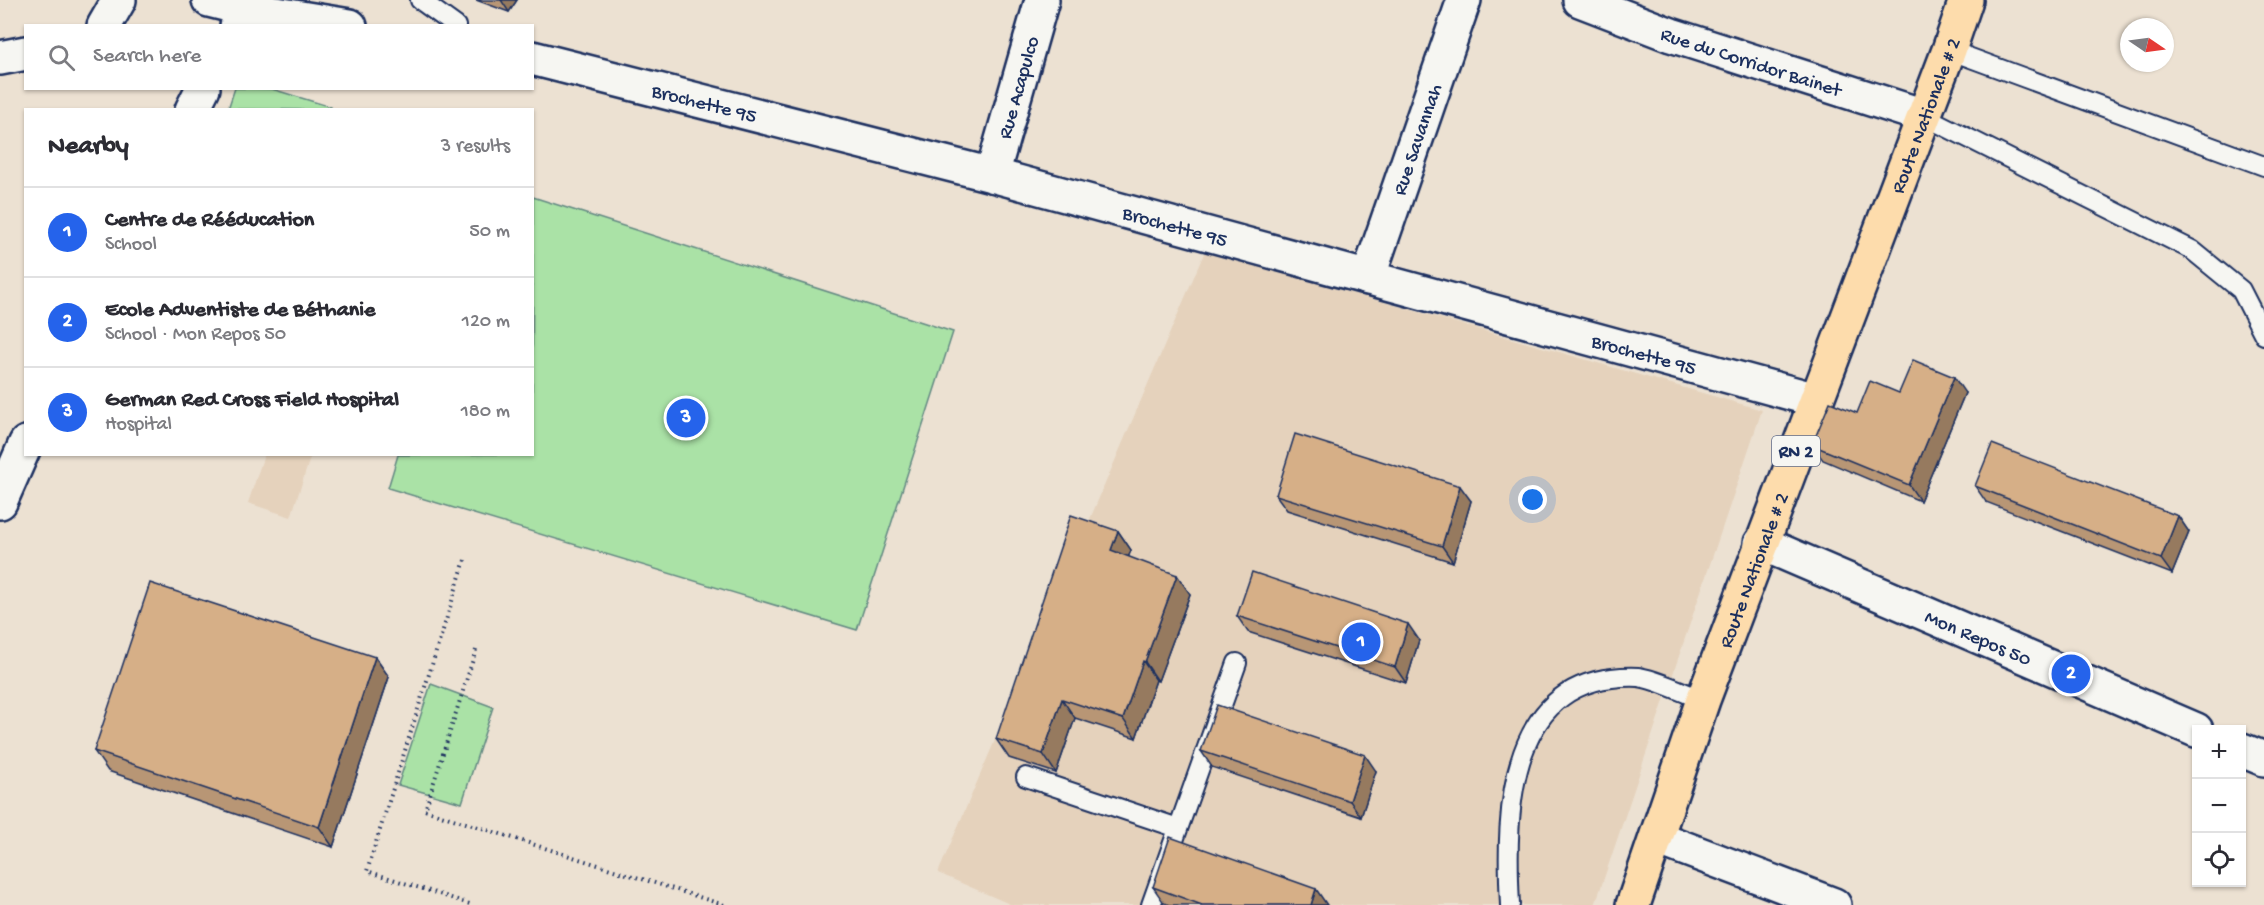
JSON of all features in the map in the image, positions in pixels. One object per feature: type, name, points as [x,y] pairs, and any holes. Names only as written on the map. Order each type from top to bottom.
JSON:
[{"type":"main road","name":"Route Nationale # 2","points":[[1633,905],[1703,700],[1966,0]]},
{"type":"street","points":[[105,24],[119,0]]},
{"type":"street","points":[[209,0],[243,12],[335,24]]},
{"type":"street","name":"Rue Acapulco","points":[[992,175],[1042,0]]},
{"type":"street","name":"Rue Savannah","points":[[1368,278],[1464,0]]},
{"type":"street","name":"Rue du Corridor Bainet","points":[[1580,0],[1671,35],[1924,116]]},
{"type":"street","points":[[0,58],[24,53]]},
{"type":"street","name":"Brochette 95","points":[[534,59],[992,175],[1816,400]]},
{"type":"street","points":[[193,108],[202,90]]},
{"type":"street","points":[[0,502],[24,448]]},
{"type":"street","name":"Mon Repos 50","points":[[1761,543],[2192,728]]},
{"type":"street","points":[[2246,752],[2264,759]]},
{"type":"street","points":[[1657,838],[1834,905]]},
{"type":"lane","points":[[420,0],[453,24]]},
{"type":"lane","points":[[1949,50],[2264,166]]},
{"type":"lane","points":[[1924,116],[2192,250],[2241,290],[2264,336]]},
{"type":"lane","points":[[1151,905],[1237,663]]},
{"type":"lane","points":[[1510,905],[1507,851],[1516,777],[1522,754],[1535,726],[1557,699],[1586,682],[1641,677],[1703,700]]},
{"type":"lane","points":[[1026,777],[1178,828]]},
{"type":"path","points":[[465,560],[367,871],[473,905]]},
{"type":"path","points":[[476,650],[425,810],[724,905]]},
{"type":"shaded area","points":[[1205,251],[1762,410],[1595,905],[1012,905],[938,873]]},
{"type":"shaded area","points":[[264,456],[311,456],[291,517],[248,503]]},
{"type":"green space","points":[[234,90],[275,90],[331,107],[331,108],[228,108]]},
{"type":"green space","points":[[534,197],[953,332],[857,630],[388,488],[398,456],[534,456]]},
{"type":"green space","points":[[431,684],[493,707],[462,803],[398,785]]},
{"type":"building","points":[[1913,360],[1954,377],[1909,485],[1812,445],[1830,402],[1857,413],[1870,381],[1899,393]]},
{"type":"building","points":[[1295,434],[1460,486],[1442,546],[1276,495]]},
{"type":"building","points":[[1992,444],[2178,516],[2161,559],[1975,486]]},
{"type":"building","points":[[1071,515],[1118,531],[1111,550],[1177,575],[1123,719],[1062,699],[1043,754],[996,739]]},
{"type":"building","points":[[1252,572],[1408,624],[1395,667],[1237,616]]},
{"type":"building","points":[[150,583],[375,657],[319,827],[94,751]]},
{"type":"building","points":[[1217,705],[1365,755],[1350,801],[1201,751]]},
{"type":"building","points":[[1170,837],[1316,889],[1311,905],[1202,905],[1153,887]]},
{"type":"place","name":"German Red Cross Field Hospital","points":[[686,418]]},
{"type":"place","name":"Centre de Rééducation","points":[[1361,642]]},
{"type":"place","name":"Ecole Adventiste de Béthanie","points":[[2071,674]]}]
